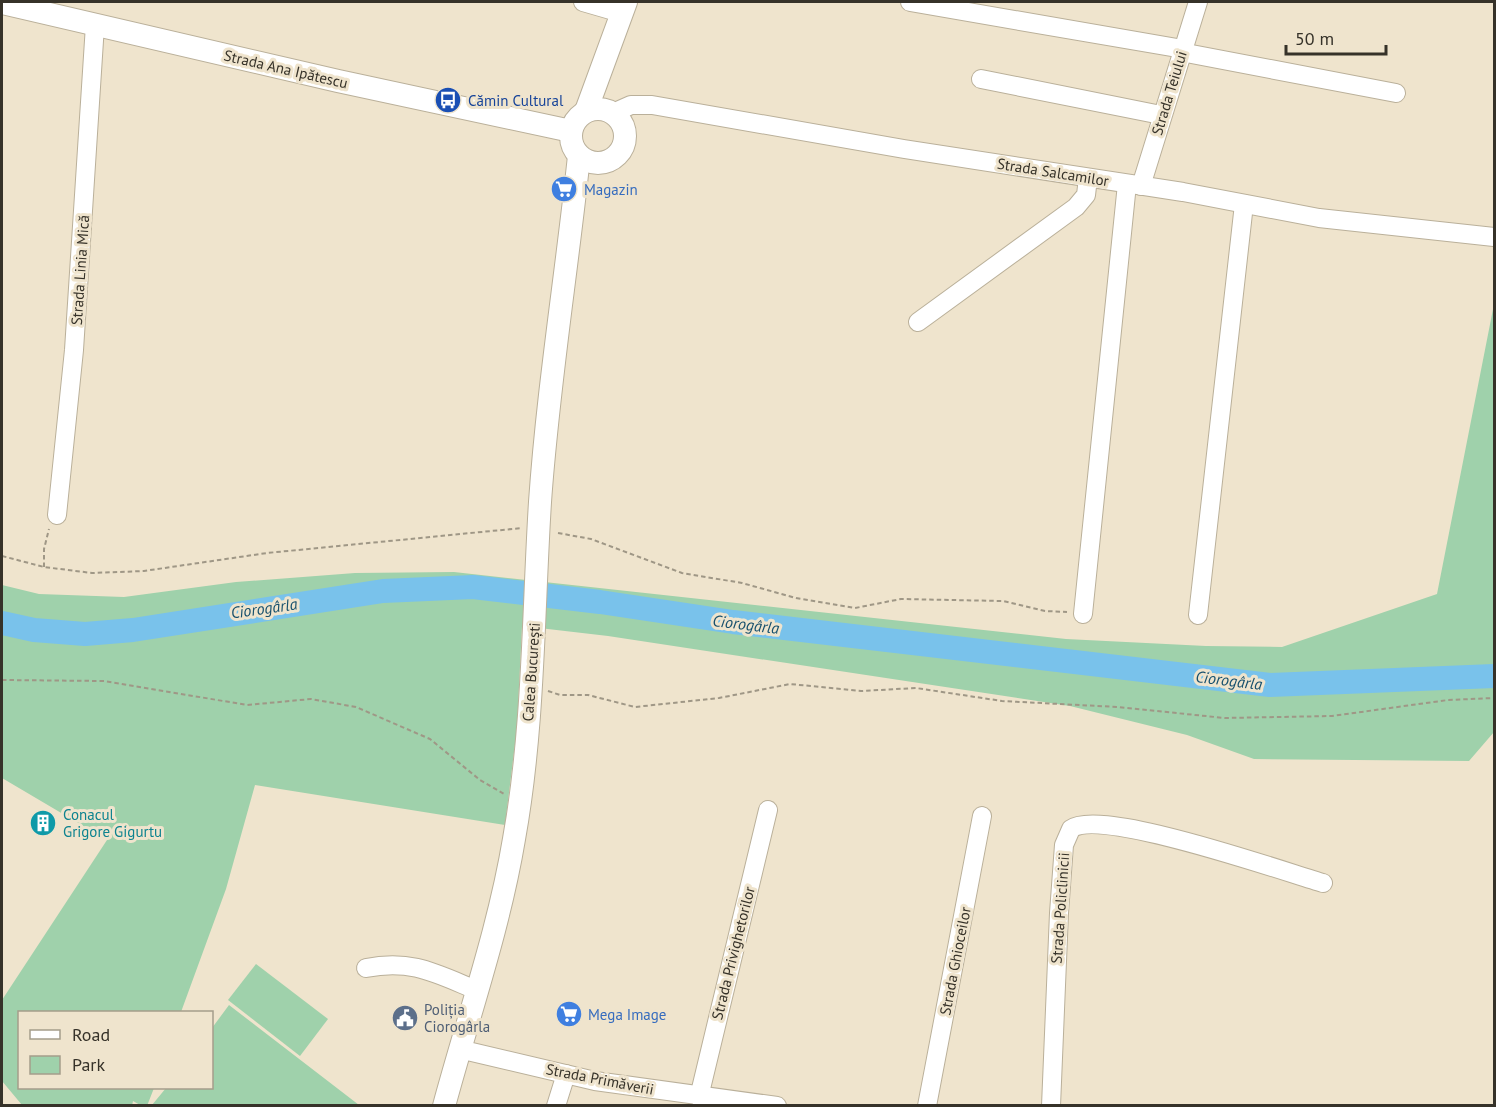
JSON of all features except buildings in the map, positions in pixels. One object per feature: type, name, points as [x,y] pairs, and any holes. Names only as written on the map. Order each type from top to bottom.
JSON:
[{"type":"main road","name":"Strada Ana Ipătescu","points":[[2,3],[338,81],[571,131]]},
{"type":"main road","points":[[602,111],[612,41],[624,8]]},
{"type":"main road","points":[[602,111],[623,125],[624,143],[614,159],[587,160],[572,144],[571,131],[576,119],[602,111]]},
{"type":"main road","name":"Calea București","points":[[444,1106],[498,913],[520,800],[531,686],[538,535],[548,411],[571,231],[587,160]]},
{"type":"street","points":[[583,2],[624,8]]},
{"type":"street","points":[[910,2],[1182,51],[1396,93]]},
{"type":"street","name":"Strada Teiului","points":[[1083,614],[1134,185],[1161,116],[1198,2]]},
{"type":"street","name":"Strada Linia Mică","points":[[57,515],[74,350],[95,25]]},
{"type":"street","points":[[981,79],[1161,116]]},
{"type":"street","name":"Strada Salcamilor","points":[[602,111],[631,105],[652,105],[904,149],[1088,177],[1340,220],[1494,237]]},
{"type":"street","points":[[918,322],[1076,207],[1086,195],[1088,177]]},
{"type":"street","points":[[1198,615],[1244,204]]},
{"type":"street","name":"Strada Privighetorilor","points":[[699,1097],[768,810]]},
{"type":"street","name":"Strada Ghioceilor","points":[[927,1106],[982,816]]},
{"type":"street","name":"Strada Policlinicii","points":[[1052,1106],[1059,913],[1064,845],[1071,829],[1085,823],[1141,830],[1323,883]]},
{"type":"street","points":[[366,969],[400,963],[476,990]]},
{"type":"street","name":"Strada Primăverii","points":[[459,1049],[566,1074],[699,1097],[777,1106]]},
{"type":"street","points":[[556,1106],[566,1074]]},
{"type":"path","points":[[44,567],[44,549],[57,515]]},
{"type":"path","points":[[2,556],[44,567],[92,573],[144,571],[267,553],[504,529],[538,535],[591,539],[682,573],[742,583],[796,598],[855,608],[901,599],[1003,602],[1045,611],[1083,614]]},
{"type":"path","points":[[2,680],[104,681],[247,705],[310,699],[356,707],[430,739],[496,791],[520,800]]},
{"type":"path","points":[[531,686],[560,695],[588,695],[636,707],[719,698],[790,684],[861,691],[916,688],[1002,701],[1117,707],[1225,718],[1332,716],[1448,700],[1494,698]]},
{"type":"green space","points":[[1494,304],[1494,732],[1469,761],[1254,759],[1187,735],[1070,706],[608,636],[522,626],[517,728],[505,825],[255,785],[226,889],[181,1011],[18,1011],[18,1089],[154,1089],[147,1106],[133,1101],[132,1106],[22,1105],[2,1081],[2,1000],[107,840],[2,778],[2,585],[39,594],[124,597],[236,582],[355,573],[454,572],[1066,639],[1206,646],[1282,647],[1437,594]]},
{"type":"green space","points":[[256,964],[328,1019],[300,1056],[228,1000]]},
{"type":"green space","points":[[229,1005],[359,1105],[152,1105],[165,1089],[213,1089],[213,1027]]},
{"type":"waterway","name":"Ciorogârla","points":[[2,623],[34,630],[85,634],[133,630],[383,591],[473,587],[600,602],[733,622],[1270,685],[1494,676]]},
{"type":"place","name":"Cămin Cultural","points":[[448,100]]},
{"type":"place","name":"Magazin","points":[[564,189]]},
{"type":"place","name":"Conacul Grigore Gigurtu","points":[[43,823]]},
{"type":"place","name":"Mega Image","points":[[569,1014]]},
{"type":"place","name":"Poliția Ciorogârla","points":[[405,1018]]}]
